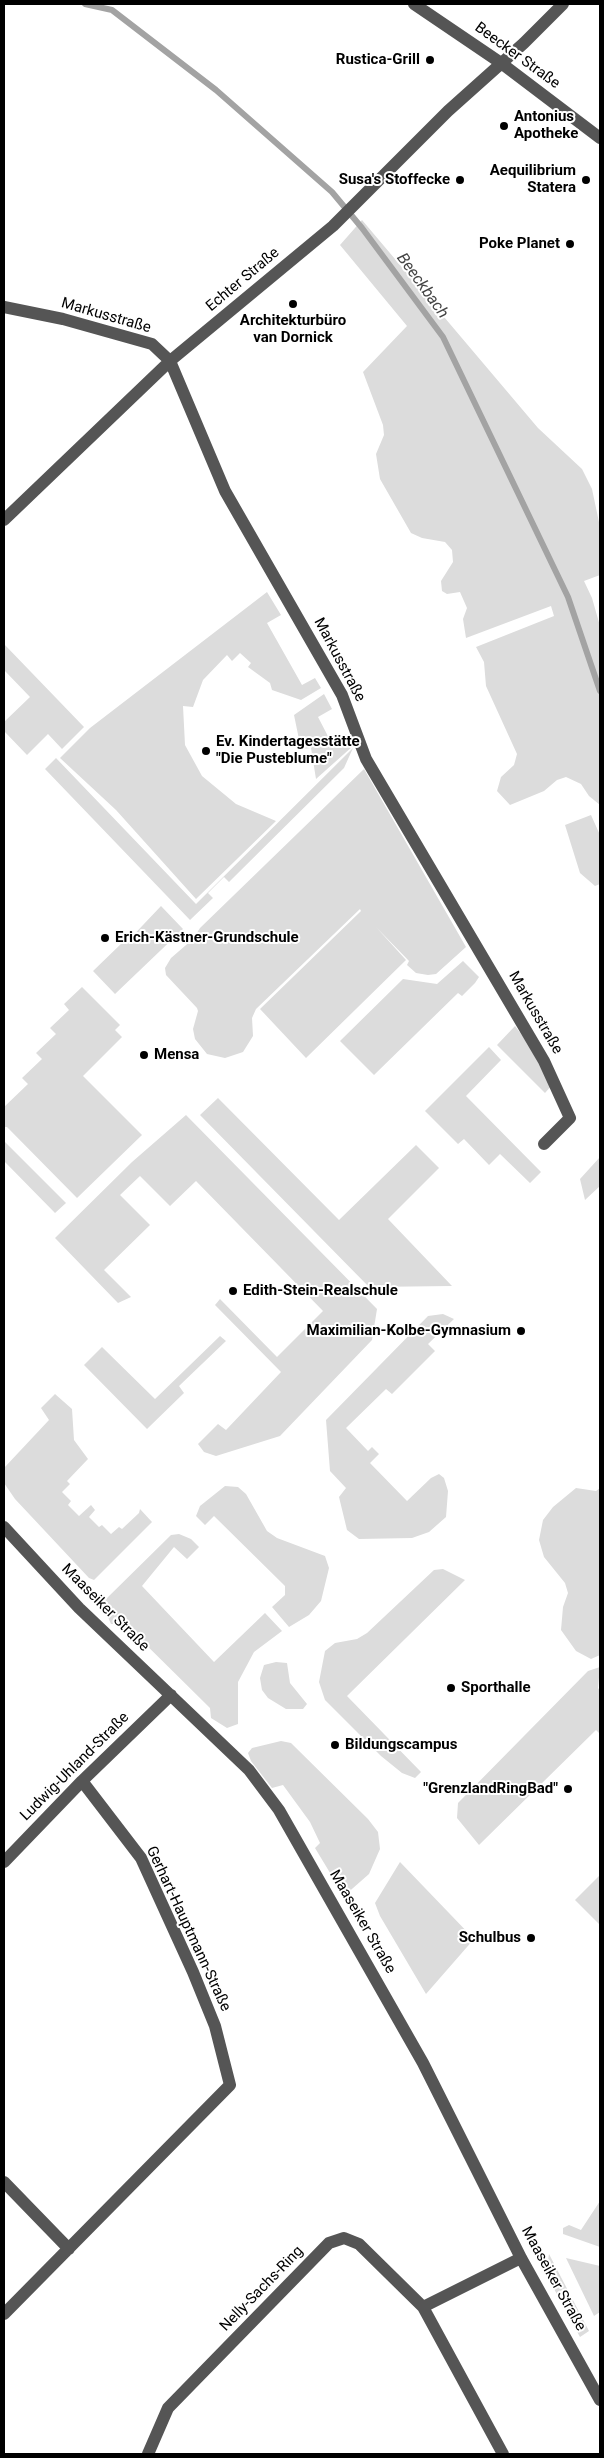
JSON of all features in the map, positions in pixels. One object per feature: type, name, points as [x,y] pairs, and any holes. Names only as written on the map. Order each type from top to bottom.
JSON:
[{"type":"street","name":"Beecker Straße","points":[[414,4],[501,62],[600,138]]},
{"type":"street","name":"Echter Straße","points":[[4,520],[170,361],[341,218],[448,110],[563,4]]},
{"type":"street","name":"Markusstraße","points":[[4,307],[63,319],[152,344],[170,361],[226,491],[342,695],[366,758],[544,1061],[570,1118],[544,1144]]},
{"type":"street","name":"Maaseiker Straße","points":[[4,1527],[79,1608],[249,1770],[279,1810],[423,2063],[521,2258],[600,2400]]},
{"type":"street","name":"Ludwig-Uhland-Straße","points":[[4,1862],[82,1781],[171,1695]]},
{"type":"street","name":"Gerhart-Hauptmann-Straße","points":[[4,2314],[230,2085],[215,2026],[193,1972],[140,1858],[82,1781]]},
{"type":"street","points":[[4,2182],[69,2248]]},
{"type":"street","name":"Nelly-Sachs-Ring","points":[[148,2454],[168,2408],[329,2243],[344,2238],[359,2244],[423,2307],[503,2454]]},
{"type":"street","points":[[423,2307],[521,2258]]},
{"type":"shaded area","points":[[362,220],[538,428],[582,469],[592,489],[600,527],[600,575],[584,581],[592,598],[600,626],[600,805],[589,796],[581,784],[566,777],[557,780],[544,791],[510,805],[497,791],[501,777],[514,765],[517,754],[486,686],[484,662],[476,647],[554,616],[551,606],[466,638],[463,619],[467,608],[460,592],[447,594],[442,591],[441,581],[453,562],[452,550],[445,542],[422,538],[411,533],[380,479],[376,454],[384,435],[383,425],[363,372],[407,326],[340,245]]},
{"type":"shaded area","points":[[267,592],[281,615],[267,623],[302,685],[315,678],[321,688],[301,700],[272,690],[270,683],[248,667],[251,663],[240,653],[232,661],[227,655],[203,680],[193,707],[183,706],[185,745],[202,776],[236,804],[276,821],[196,899],[116,810],[60,758],[90,728]]},
{"type":"shaded area","points":[[4,644],[84,727],[62,749],[48,734],[27,755],[4,731],[4,722],[30,697],[4,670]]},
{"type":"shaded area","points":[[324,694],[332,709],[318,717],[331,742],[346,734],[353,746],[316,779],[311,748],[301,749],[294,715]]},
{"type":"shaded area","points":[[353,748],[344,768],[229,882],[224,877],[208,893],[213,898],[190,920],[45,769],[56,758],[196,904]]},
{"type":"shaded area","points":[[364,769],[466,947],[436,974],[416,973],[407,965],[409,961],[376,927],[406,960],[306,1058],[260,1009],[361,911],[360,909],[256,1009],[252,1018],[253,1036],[243,1052],[225,1058],[207,1054],[195,1039],[193,1029],[198,1011],[197,1008],[166,975],[165,968],[171,958],[193,939],[200,928]]},
{"type":"shaded area","points":[[591,815],[600,835],[600,884],[595,886],[580,873],[565,825]]},
{"type":"shaded area","points":[[161,906],[183,929],[115,994],[93,971],[123,942],[125,944]]},
{"type":"shaded area","points":[[463,961],[479,977],[475,983],[462,996],[458,993],[374,1075],[340,1041],[403,979],[437,984]]},
{"type":"shaded area","points":[[82,987],[120,1025],[115,1030],[122,1037],[83,1076],[142,1135],[77,1198],[7,1127],[4,1127],[4,1107],[28,1084],[22,1078],[42,1059],[36,1053],[56,1034],[50,1028],[69,1010],[64,1004]]},
{"type":"shaded area","points":[[515,1026],[536,1054],[552,1085],[545,1093],[497,1045]]},
{"type":"shaded area","points":[[489,1047],[501,1060],[466,1096],[541,1172],[530,1183],[500,1154],[489,1165],[464,1139],[458,1144],[425,1111]]},
{"type":"shaded area","points":[[218,1098],[339,1220],[416,1145],[439,1168],[388,1219],[452,1286],[369,1287],[200,1115]]},
{"type":"shaded area","points":[[186,1115],[377,1309],[372,1340],[280,1436],[216,1456],[204,1452],[198,1444],[218,1424],[226,1430],[281,1372],[215,1305],[220,1299],[277,1357],[323,1311],[196,1181],[170,1206],[140,1176],[120,1195],[150,1225],[104,1270],[131,1297],[118,1303],[55,1238],[132,1162]]},
{"type":"shaded area","points":[[4,1141],[66,1203],[55,1213],[4,1161]]},
{"type":"shaded area","points":[[600,1157],[600,1186],[585,1200],[580,1179]]},
{"type":"shaded area","points":[[443,1314],[454,1319],[428,1344],[435,1351],[392,1394],[386,1389],[346,1428],[368,1451],[372,1447],[379,1454],[370,1463],[407,1501],[431,1478],[439,1474],[444,1478],[448,1491],[446,1517],[429,1532],[412,1538],[359,1539],[347,1530],[339,1497],[346,1488],[330,1471],[326,1420],[428,1316]]},
{"type":"shaded area","points":[[220,1336],[226,1341],[179,1386],[184,1393],[147,1429],[84,1365],[102,1347],[155,1399]]},
{"type":"shaded area","points":[[55,1394],[72,1409],[74,1440],[88,1459],[67,1481],[70,1484],[62,1492],[71,1501],[68,1505],[79,1516],[91,1505],[95,1510],[89,1517],[99,1527],[102,1525],[111,1534],[119,1527],[122,1529],[139,1513],[140,1509],[152,1522],[94,1580],[89,1578],[15,1499],[4,1483],[4,1468],[49,1420],[41,1408]]},
{"type":"shaded area","points":[[225,1486],[238,1487],[246,1494],[267,1531],[277,1538],[325,1556],[329,1568],[321,1601],[309,1615],[289,1627],[272,1607],[285,1595],[285,1586],[214,1516],[205,1525],[196,1516],[200,1506]]},
{"type":"shaded area","points":[[576,1488],[596,1491],[600,1488],[600,1655],[591,1659],[576,1651],[561,1630],[563,1607],[568,1593],[565,1583],[544,1557],[539,1540],[543,1520],[553,1507]]},
{"type":"shaded area","points":[[179,1534],[191,1539],[199,1547],[187,1559],[174,1547],[142,1586],[214,1662],[265,1613],[282,1631],[254,1652],[238,1682],[238,1724],[227,1728],[211,1718],[210,1708],[125,1624],[111,1624],[107,1615],[105,1600],[171,1535]]},
{"type":"shaded area","points":[[443,1569],[465,1580],[347,1696],[421,1772],[415,1778],[402,1773],[381,1756],[325,1700],[319,1682],[325,1651],[335,1643],[357,1639],[367,1633],[434,1570]]},
{"type":"shaded area","points":[[276,1662],[287,1663],[290,1683],[307,1704],[303,1709],[286,1709],[268,1698],[262,1690],[260,1678],[264,1665]]},
{"type":"shaded area","points":[[600,1667],[598,1688],[600,1691],[600,1734],[596,1730],[479,1845],[457,1818],[458,1803],[588,1671]]},
{"type":"shaded area","points":[[281,1741],[291,1743],[368,1819],[378,1832],[380,1849],[369,1874],[344,1896],[315,1848],[320,1843],[310,1822],[283,1785],[272,1788],[251,1761],[248,1753],[252,1748]]},
{"type":"shaded area","points":[[400,1862],[474,1939],[426,1994],[380,1916],[375,1903]]},
{"type":"shaded area","points":[[600,1875],[600,1925],[575,1900]]},
{"type":"shaded area","points":[[600,2201],[600,2247],[563,2234],[563,2228],[569,2225],[581,2230]]},
{"type":"shaded area","points":[[549,2254],[589,2331],[580,2337],[546,2274]]},
{"type":"shaded area","points":[[566,2258],[600,2266],[600,2312],[594,2316]]},
{"type":"waterway","name":"Beeckbach","points":[[85,4],[112,10],[216,90],[332,192],[362,228],[443,337],[568,597],[600,691]]},
{"type":"place","name":"Rustica-Grill","points":[[430,60]]},
{"type":"place","name":"Antonius Apotheke","points":[[504,126]]},
{"type":"place","name":"Susa's Stoffecke","points":[[460,180]]},
{"type":"place","name":"Aequilibrium Statera","points":[[586,180]]},
{"type":"place","name":"Poke Planet","points":[[570,244]]},
{"type":"place","name":"Architekturbüro van Dornick","points":[[293,304]]},
{"type":"place","name":"Ev. Kindertagesstätte \"Die Pusteblume\"","points":[[206,751]]},
{"type":"place","name":"Erich-Kästner-Grundschule","points":[[105,938]]},
{"type":"place","name":"Mensa","points":[[144,1055]]},
{"type":"place","name":"Edith-Stein-Realschule","points":[[233,1291]]},
{"type":"place","name":"Maximilian-Kolbe-Gymnasium","points":[[521,1331]]},
{"type":"place","name":"Sporthalle","points":[[451,1688]]},
{"type":"place","name":"Bildungscampus","points":[[335,1745]]},
{"type":"place","name":"\"GrenzlandRingBad\"","points":[[568,1789]]},
{"type":"place","name":"Schulbus","points":[[531,1938]]}]
